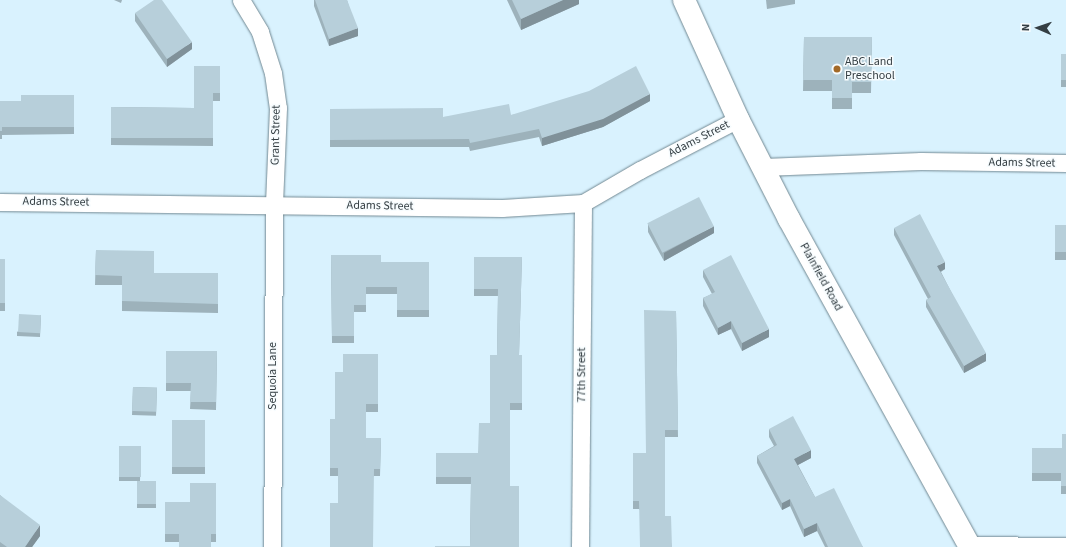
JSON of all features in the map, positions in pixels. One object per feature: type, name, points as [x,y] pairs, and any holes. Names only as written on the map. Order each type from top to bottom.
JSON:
[{"type":"main road","name":"Plainfield Road","points":[[684,0],[738,119],[763,167],[970,546]]},
{"type":"street","name":"Grant Street","points":[[241,0],[260,32],[273,73],[278,108],[274,204]]},
{"type":"street","name":"Adams Street","points":[[0,202],[274,204],[502,208],[583,203],[640,170],[738,119]]},
{"type":"street","name":"Adams Street","points":[[763,167],[921,161],[1066,163]]},
{"type":"street","name":"77th Street","points":[[580,547],[583,203]]},
{"type":"street","name":"Sequoia Lane","points":[[272,547],[274,204]]},
{"type":"street","points":[[970,546],[1066,546]]},
{"type":"building","points":[[154,0],[162,0],[192,42],[167,59],[135,13]]},
{"type":"building","points":[[315,0],[347,0],[358,28],[329,39]]},
{"type":"building","points":[[512,0],[563,0],[521,19]]},
{"type":"building","name":"ABC Land Preschool","points":[[804,37],[872,37],[871,82],[852,82],[852,98],[832,98],[832,80],[803,80]]},
{"type":"building","points":[[1061,54],[1066,54],[1066,80],[1061,80]]},
{"type":"building","points":[[194,66],[220,66],[220,93],[213,93],[213,138],[111,138],[111,107],[194,108]]},
{"type":"building","points":[[636,66],[650,94],[603,119],[542,138],[539,129],[470,143],[469,139],[330,140],[330,109],[443,108],[443,117],[509,104],[511,115],[589,91]]},
{"type":"building","points":[[21,95],[74,95],[74,127],[2,127],[2,131],[0,131],[0,101],[21,101]]},
{"type":"building","points":[[699,197],[714,226],[662,253],[647,223]]},
{"type":"building","points":[[920,214],[945,262],[937,266],[986,353],[964,366],[926,300],[931,297],[894,228]]},
{"type":"building","points":[[1055,225],[1066,225],[1066,252],[1055,252]]},
{"type":"building","points":[[96,250],[154,251],[154,273],[218,273],[218,304],[122,301],[122,276],[95,275]]},
{"type":"building","points":[[331,255],[381,255],[381,262],[429,262],[429,310],[397,310],[397,287],[366,287],[366,305],[354,305],[354,336],[332,336]]},
{"type":"building","points":[[731,255],[769,329],[742,343],[731,321],[718,328],[703,298],[715,292],[703,270]]},
{"type":"building","points":[[474,257],[522,257],[519,355],[522,355],[522,403],[510,403],[510,486],[519,486],[519,547],[435,547],[470,546],[471,477],[436,477],[436,453],[478,453],[479,423],[490,423],[490,355],[497,355],[498,289],[474,289]]},
{"type":"building","points":[[0,259],[5,259],[5,303],[0,303]]},
{"type":"building","points":[[644,310],[676,311],[678,430],[665,430],[665,516],[671,516],[672,547],[640,547],[639,501],[633,501],[633,453],[646,453]]},
{"type":"building","points":[[19,314],[41,315],[40,333],[18,332]]},
{"type":"building","points":[[166,351],[217,351],[216,402],[190,402],[191,383],[166,383]]},
{"type":"building","points":[[343,354],[378,354],[378,404],[366,404],[366,438],[381,438],[380,469],[374,469],[373,547],[330,547],[330,503],[338,503],[338,468],[330,468],[330,419],[335,419],[335,372],[343,372]]},
{"type":"building","points":[[133,387],[157,388],[156,412],[132,411]]},
{"type":"building","points":[[793,416],[811,450],[794,459],[815,497],[834,488],[863,547],[828,547],[817,523],[804,529],[790,499],[782,503],[757,456],[777,445],[769,429]]},
{"type":"building","points":[[172,420],[205,420],[205,467],[172,467]]},
{"type":"building","points":[[1062,434],[1066,434],[1066,486],[1061,486],[1061,473],[1032,473],[1032,448],[1062,448]]},
{"type":"building","points":[[119,446],[141,446],[141,477],[119,477]]},
{"type":"building","points":[[137,481],[156,481],[156,504],[137,504]]},
{"type":"building","points":[[190,483],[216,483],[216,534],[211,534],[211,547],[179,547],[179,534],[165,534],[165,502],[190,502]]},
{"type":"building","points":[[0,495],[40,525],[25,547],[7,547],[0,542]]},
{"type":"place","name":"ABC Land Preschool","points":[[837,69]]}]
